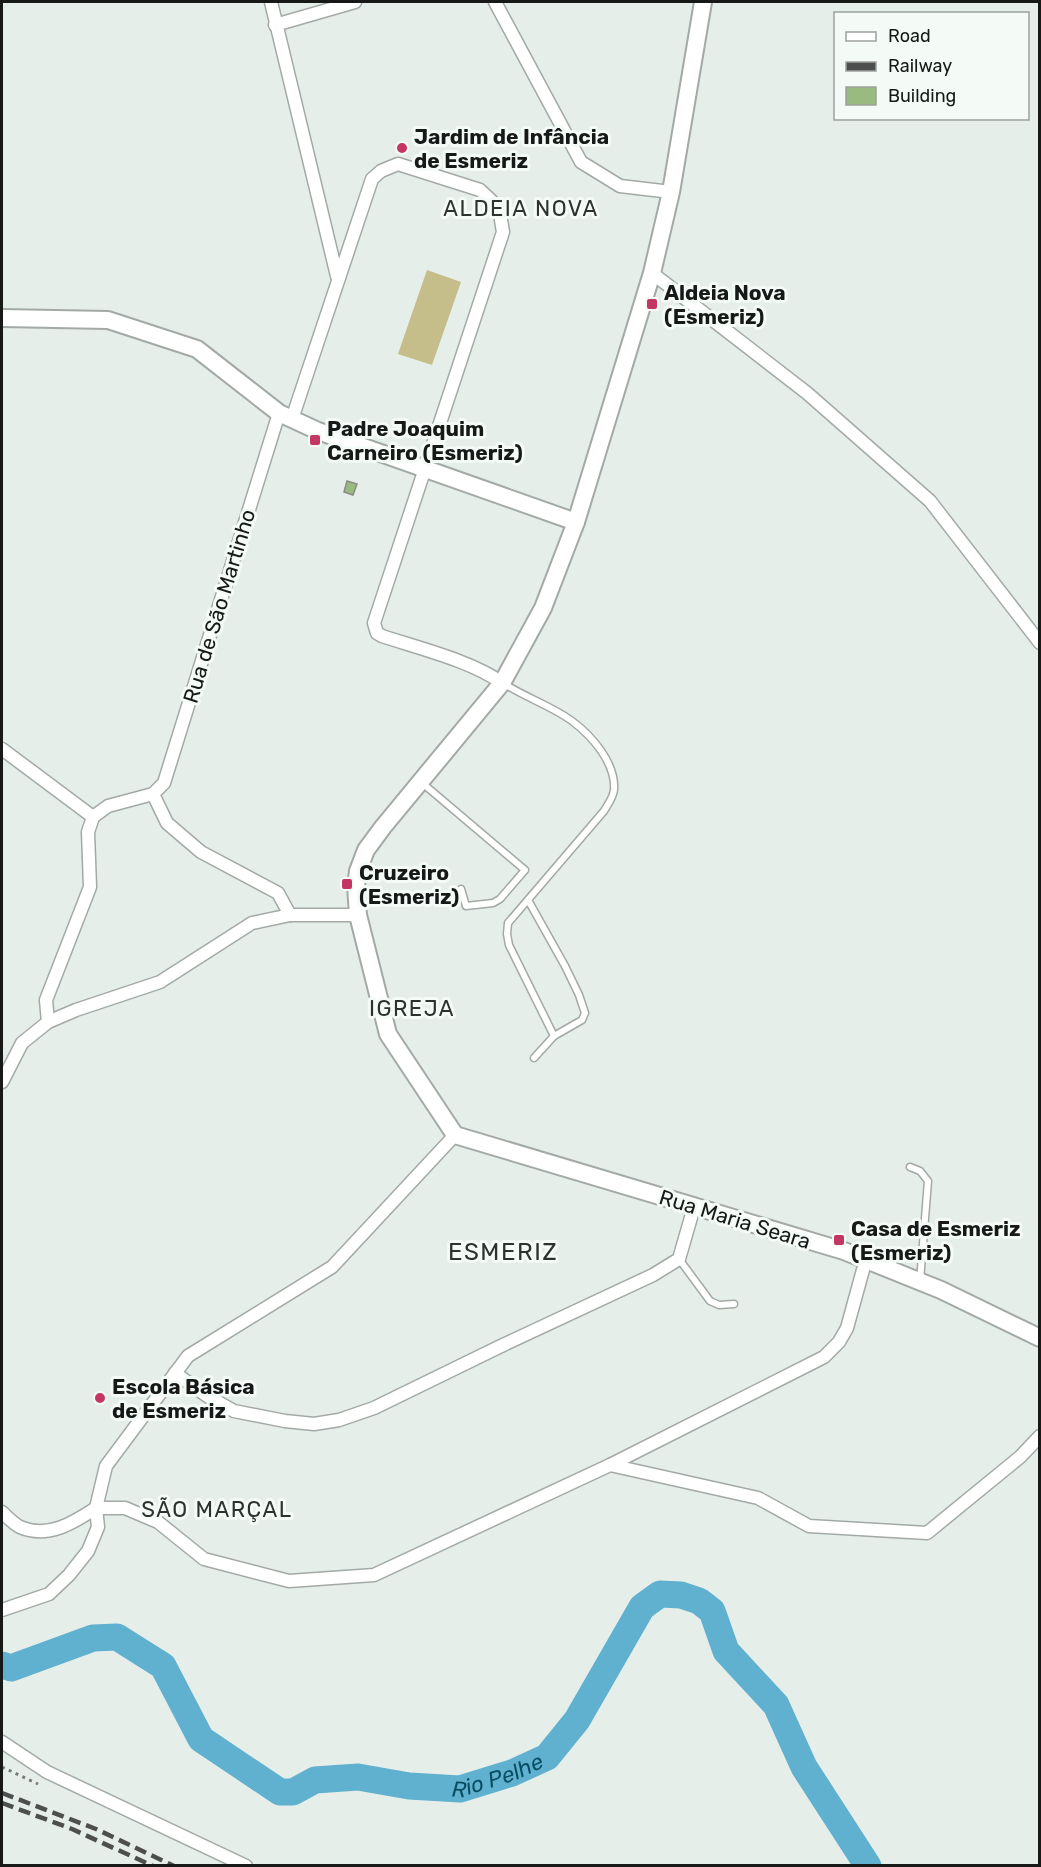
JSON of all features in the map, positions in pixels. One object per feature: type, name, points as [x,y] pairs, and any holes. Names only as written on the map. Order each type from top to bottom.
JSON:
[{"type":"street","points":[[271,2],[338,277]]},
{"type":"street","points":[[275,25],[355,2]]},
{"type":"street","points":[[495,2],[581,162],[620,186],[671,192]]},
{"type":"street","points":[[2,1610],[48,1594],[69,1575],[88,1551],[98,1527],[96,1508],[106,1466],[188,1356],[332,1268],[454,1135],[388,1034],[358,915],[356,886],[358,871],[366,850],[502,683],[543,608],[576,522],[652,273],[671,192],[703,2]]},
{"type":"street","name":"Rua de São Martinho","points":[[153,794],[164,783],[285,416],[338,277],[372,179],[381,171],[398,164],[480,190],[499,208],[503,232],[374,628],[382,636],[494,676],[502,683]]},
{"type":"street","points":[[652,273],[807,393],[930,501],[1040,643]]},
{"type":"street","points":[[2,318],[108,320],[197,349],[285,416],[318,431],[576,522]]},
{"type":"street","points":[[2,749],[93,817]]},
{"type":"street","points":[[48,1022],[46,1000],[90,887],[88,832],[93,817],[108,806],[153,794],[167,823],[201,852],[278,893],[290,915]]},
{"type":"street","points":[[2,1082],[22,1043],[48,1022],[76,1010],[160,982],[252,923],[290,915],[358,915]]},
{"type":"street","name":"Rua Maria Seara","points":[[454,1135],[866,1259],[1040,1338]]},
{"type":"street","points":[[175,1373],[207,1396],[234,1411],[314,1424],[339,1420],[374,1408],[653,1275],[679,1259],[694,1207]]},
{"type":"street","points":[[2,1512],[19,1527],[43,1532],[72,1523],[96,1508],[125,1508],[158,1522],[204,1559],[289,1581],[374,1575],[610,1465],[824,1357],[839,1342],[846,1328],[866,1259]]},
{"type":"street","points":[[610,1465],[758,1498],[809,1526],[927,1533],[1020,1458],[1040,1437]]},
{"type":"street","points":[[2,1742],[47,1772],[246,1866]]},
{"type":"lane","points":[[502,683],[571,720],[600,748],[612,774],[614,790],[612,799],[604,811],[508,923],[509,945],[554,1036]]},
{"type":"lane","points":[[421,781],[525,870],[500,899],[493,903],[466,906],[461,890]]},
{"type":"lane","points":[[528,900],[559,956],[585,1013],[582,1020],[554,1036],[534,1058]]},
{"type":"lane","points":[[910,1167],[920,1171],[928,1181],[920,1282]]},
{"type":"lane","points":[[679,1259],[710,1301],[719,1305],[734,1304]]},
{"type":"shaded area","points":[[427,270],[461,282],[432,365],[398,354]]},
{"type":"building","points":[[347,481],[357,484],[353,495],[344,492]]},
{"type":"waterway","name":"Rio Pelhe","points":[[2,1665],[11,1668],[93,1638],[117,1637],[163,1666],[201,1739],[280,1792],[293,1792],[315,1780],[358,1777],[409,1786],[460,1789],[512,1773],[547,1757],[577,1720],[642,1607],[660,1594],[681,1595],[699,1601],[712,1611],[726,1651],[776,1705],[804,1767],[868,1866]]},
{"type":"railway","points":[[2,1793],[96,1829],[174,1866]]},
{"type":"railway","points":[[2,1803],[72,1829],[153,1866]]},
{"type":"place","name":"Jardim de Infância de Esmeriz","points":[[402,148]]},
{"type":"place","name":"Aldeia Nova (Esmeriz)","points":[[652,304]]},
{"type":"place","name":"Padre Joaquim Carneiro (Esmeriz)","points":[[315,440]]},
{"type":"place","name":"Cruzeiro (Esmeriz)","points":[[347,884]]},
{"type":"place","name":"Casa de Esmeriz (Esmeriz)","points":[[839,1240]]},
{"type":"place","name":"Escola Básica de Esmeriz","points":[[100,1398]]},
{"type":"district","name":"ALDEIA NOVA","points":[[521,208]]},
{"type":"district","name":"IGREJA","points":[[412,1008]]},
{"type":"district","name":"ESMERIZ","points":[[503,1252]]},
{"type":"district","name":"SÃO MARÇAL","points":[[217,1509]]}]
